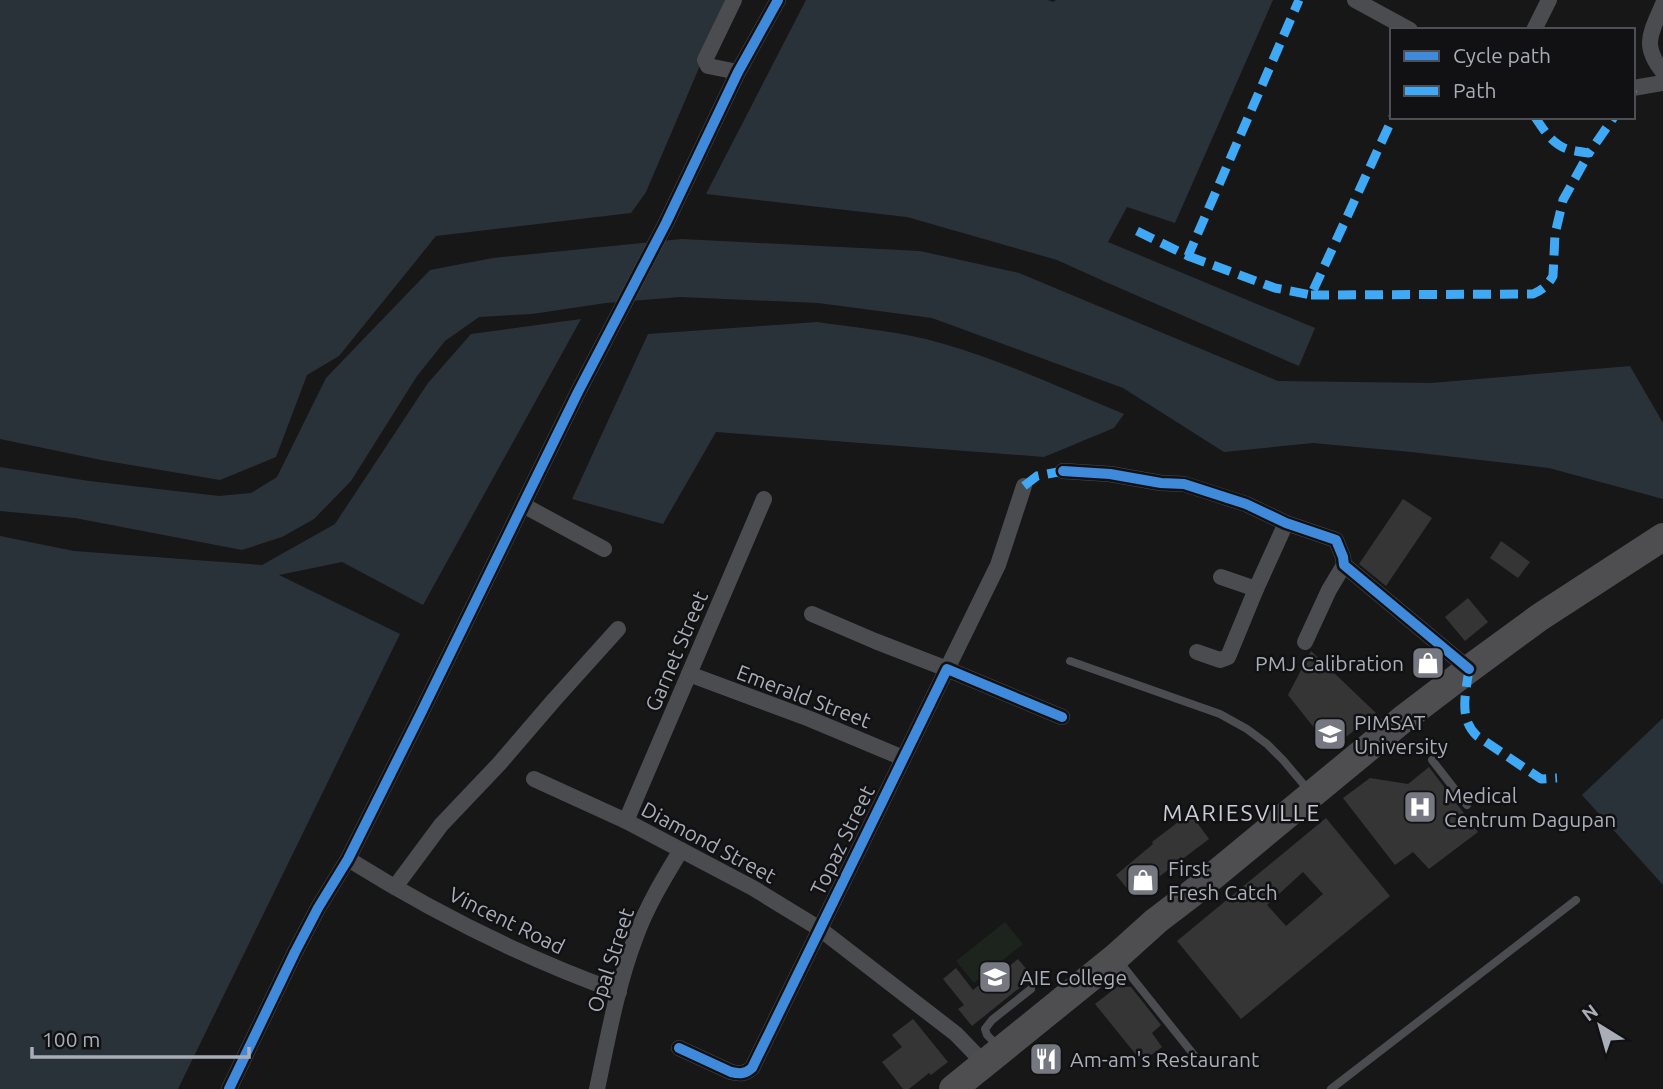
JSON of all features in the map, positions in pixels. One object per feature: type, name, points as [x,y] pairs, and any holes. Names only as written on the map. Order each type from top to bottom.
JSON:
[{"type":"highway","points":[[953,1089],[1402,720],[1540,617],[1663,537]]},
{"type":"street","points":[[734,0],[705,60],[708,66],[738,72]]},
{"type":"street","points":[[229,1089],[318,908],[348,859],[611,325],[666,223],[738,72],[778,0]]},
{"type":"street","points":[[1355,0],[1406,28]]},
{"type":"street","points":[[1535,28],[1549,0]]},
{"type":"street","points":[[1663,4],[1649,42],[1652,56],[1663,72]]},
{"type":"street","points":[[1635,88],[1663,83]]},
{"type":"street","points":[[1063,471],[1184,484],[1246,504],[1286,523],[1336,540],[1344,565],[1322,604],[1306,642]]},
{"type":"street","name":"Topaz Street","points":[[679,1048],[740,1074],[747,1073],[757,1060],[998,565],[1024,486]]},
{"type":"street","name":"Garnet Street","points":[[626,821],[764,499]]},
{"type":"street","points":[[523,505],[604,549]]},
{"type":"street","points":[[1197,652],[1220,660],[1228,656],[1286,523]]},
{"type":"street","points":[[1344,565],[1469,669]]},
{"type":"street","points":[[1221,577],[1256,589]]},
{"type":"street","points":[[812,614],[1062,717]]},
{"type":"street","points":[[395,887],[441,825],[499,764],[618,629]]},
{"type":"street","name":"Emerald Street","points":[[689,674],[810,719],[903,758]]},
{"type":"street","name":"Diamond Street","points":[[534,779],[626,821],[753,888],[820,929],[956,1034],[992,1056]]},
{"type":"street","name":"Opal Street","points":[[597,1089],[619,992],[635,938],[660,885],[681,850]]},
{"type":"street","name":"Vincent Road","points":[[348,859],[462,923],[564,972],[619,992]]},
{"type":"lane","points":[[1070,661],[1220,714],[1267,744],[1312,794]]},
{"type":"lane","points":[[1432,760],[1467,805]]},
{"type":"lane","points":[[1331,1089],[1576,900]]},
{"type":"lane","points":[[1116,957],[1194,1055]]},
{"type":"lane","points":[[992,1056],[985,1029],[992,1020],[1031,989]]},
{"type":"shaded area","points":[[0,0],[728,0],[646,192],[631,213],[436,236],[339,356],[307,375],[276,457],[220,480],[101,460],[0,439]]},
{"type":"shaded area","points":[[806,0],[1273,0],[1175,223],[1127,207],[1108,242],[1315,328],[1299,366],[1057,260],[907,217],[706,194]]},
{"type":"shaded area","points":[[682,239],[920,251],[1019,273],[1278,381],[1431,383],[1630,366],[1663,423],[1663,499],[1549,468],[1411,452],[1313,443],[1224,452],[1123,388],[932,318],[818,303],[680,297],[606,303],[532,314],[479,317],[445,341],[417,376],[351,481],[314,519],[282,537],[242,550],[75,518],[0,511],[0,467],[89,481],[219,496],[251,493],[277,477],[326,378],[430,270],[493,258]]},
{"type":"shaded area","points":[[581,319],[423,605],[342,562],[279,575],[400,634],[178,1089],[0,1089],[0,536],[74,551],[262,565],[335,524],[428,383],[471,334]]},
{"type":"shaded area","points":[[817,322],[897,333],[944,344],[1013,368],[1124,414],[1114,428],[1044,457],[716,432],[663,524],[572,499],[648,334]]},
{"type":"shaded area","points":[[1663,718],[1663,885],[1582,795]]},
{"type":"shaded area","points":[[1005,922],[1023,944],[974,983],[956,961]]},
{"type":"building","points":[[1403,499],[1432,518],[1386,586],[1359,564]]},
{"type":"building","points":[[1501,541],[1530,562],[1518,578],[1490,558]]},
{"type":"building","points":[[1468,598],[1488,622],[1465,641],[1445,617]]},
{"type":"building","points":[[1426,647],[1439,658],[1426,668],[1415,656]]},
{"type":"building","points":[[1311,651],[1376,713],[1331,749],[1288,695]]},
{"type":"building","name":"Medical Centrum Dagupan","points":[[1429,767],[1478,832],[1429,869],[1413,852],[1395,865],[1343,798],[1370,778],[1408,784]]},
{"type":"building","points":[[1190,813],[1209,839],[1140,894],[1135,888],[1130,892],[1116,875],[1153,844],[1152,842]]},
{"type":"building","points":[[1326,818],[1390,896],[1241,1019],[1177,941]],"holes":[[[1303,872],[1323,894],[1286,926],[1267,905]]]},
{"type":"building","points":[[1018,959],[1033,977],[972,1026],[958,1009],[964,1005],[943,979],[956,968],[973,990],[1004,965],[1007,968]]},
{"type":"building","points":[[1118,986],[1131,987],[1161,1025],[1152,1033],[1162,1047],[1142,1062],[1095,1004]]},
{"type":"building","points":[[913,1019],[948,1062],[909,1089],[903,1089],[882,1062],[902,1047],[892,1035]]},
{"type":"marked path","points":[[1137,231],[1188,256],[1299,0]]},
{"type":"marked path","points":[[1188,256],[1275,288],[1311,295],[1392,119]]},
{"type":"marked path","points":[[1536,119],[1557,144],[1567,149],[1589,153],[1613,119]]},
{"type":"marked path","points":[[1311,295],[1533,294],[1547,285],[1553,276],[1555,234],[1563,200],[1589,153]]},
{"type":"marked path","points":[[1024,486],[1037,476],[1063,471]]},
{"type":"marked path","points":[[1469,669],[1465,713],[1471,729],[1477,736],[1541,779],[1557,778]]},
{"type":"cycle path","points":[[229,1089],[295,952],[348,859],[578,392],[666,223],[738,72],[778,0]]},
{"type":"cycle path","points":[[1063,471],[1184,484],[1246,504],[1286,523],[1336,540],[1344,565],[1469,669]]},
{"type":"cycle path","points":[[679,1048],[731,1072],[742,1073],[752,1068],[947,669],[1062,717]]},
{"type":"place","name":"PMJ Calibration","points":[[1428,663]]},
{"type":"place","name":"PIMSAT University","points":[[1330,734]]},
{"type":"place","name":"Medical Centrum Dagupan","points":[[1420,807]]},
{"type":"place","name":"First Fresh Catch","points":[[1143,880]]},
{"type":"place","name":"AIE College","points":[[995,977]]},
{"type":"place","name":"Am-am's Restaurant","points":[[1046,1059]]},
{"type":"district","name":"MARIESVILLE","points":[[1242,812]]}]
